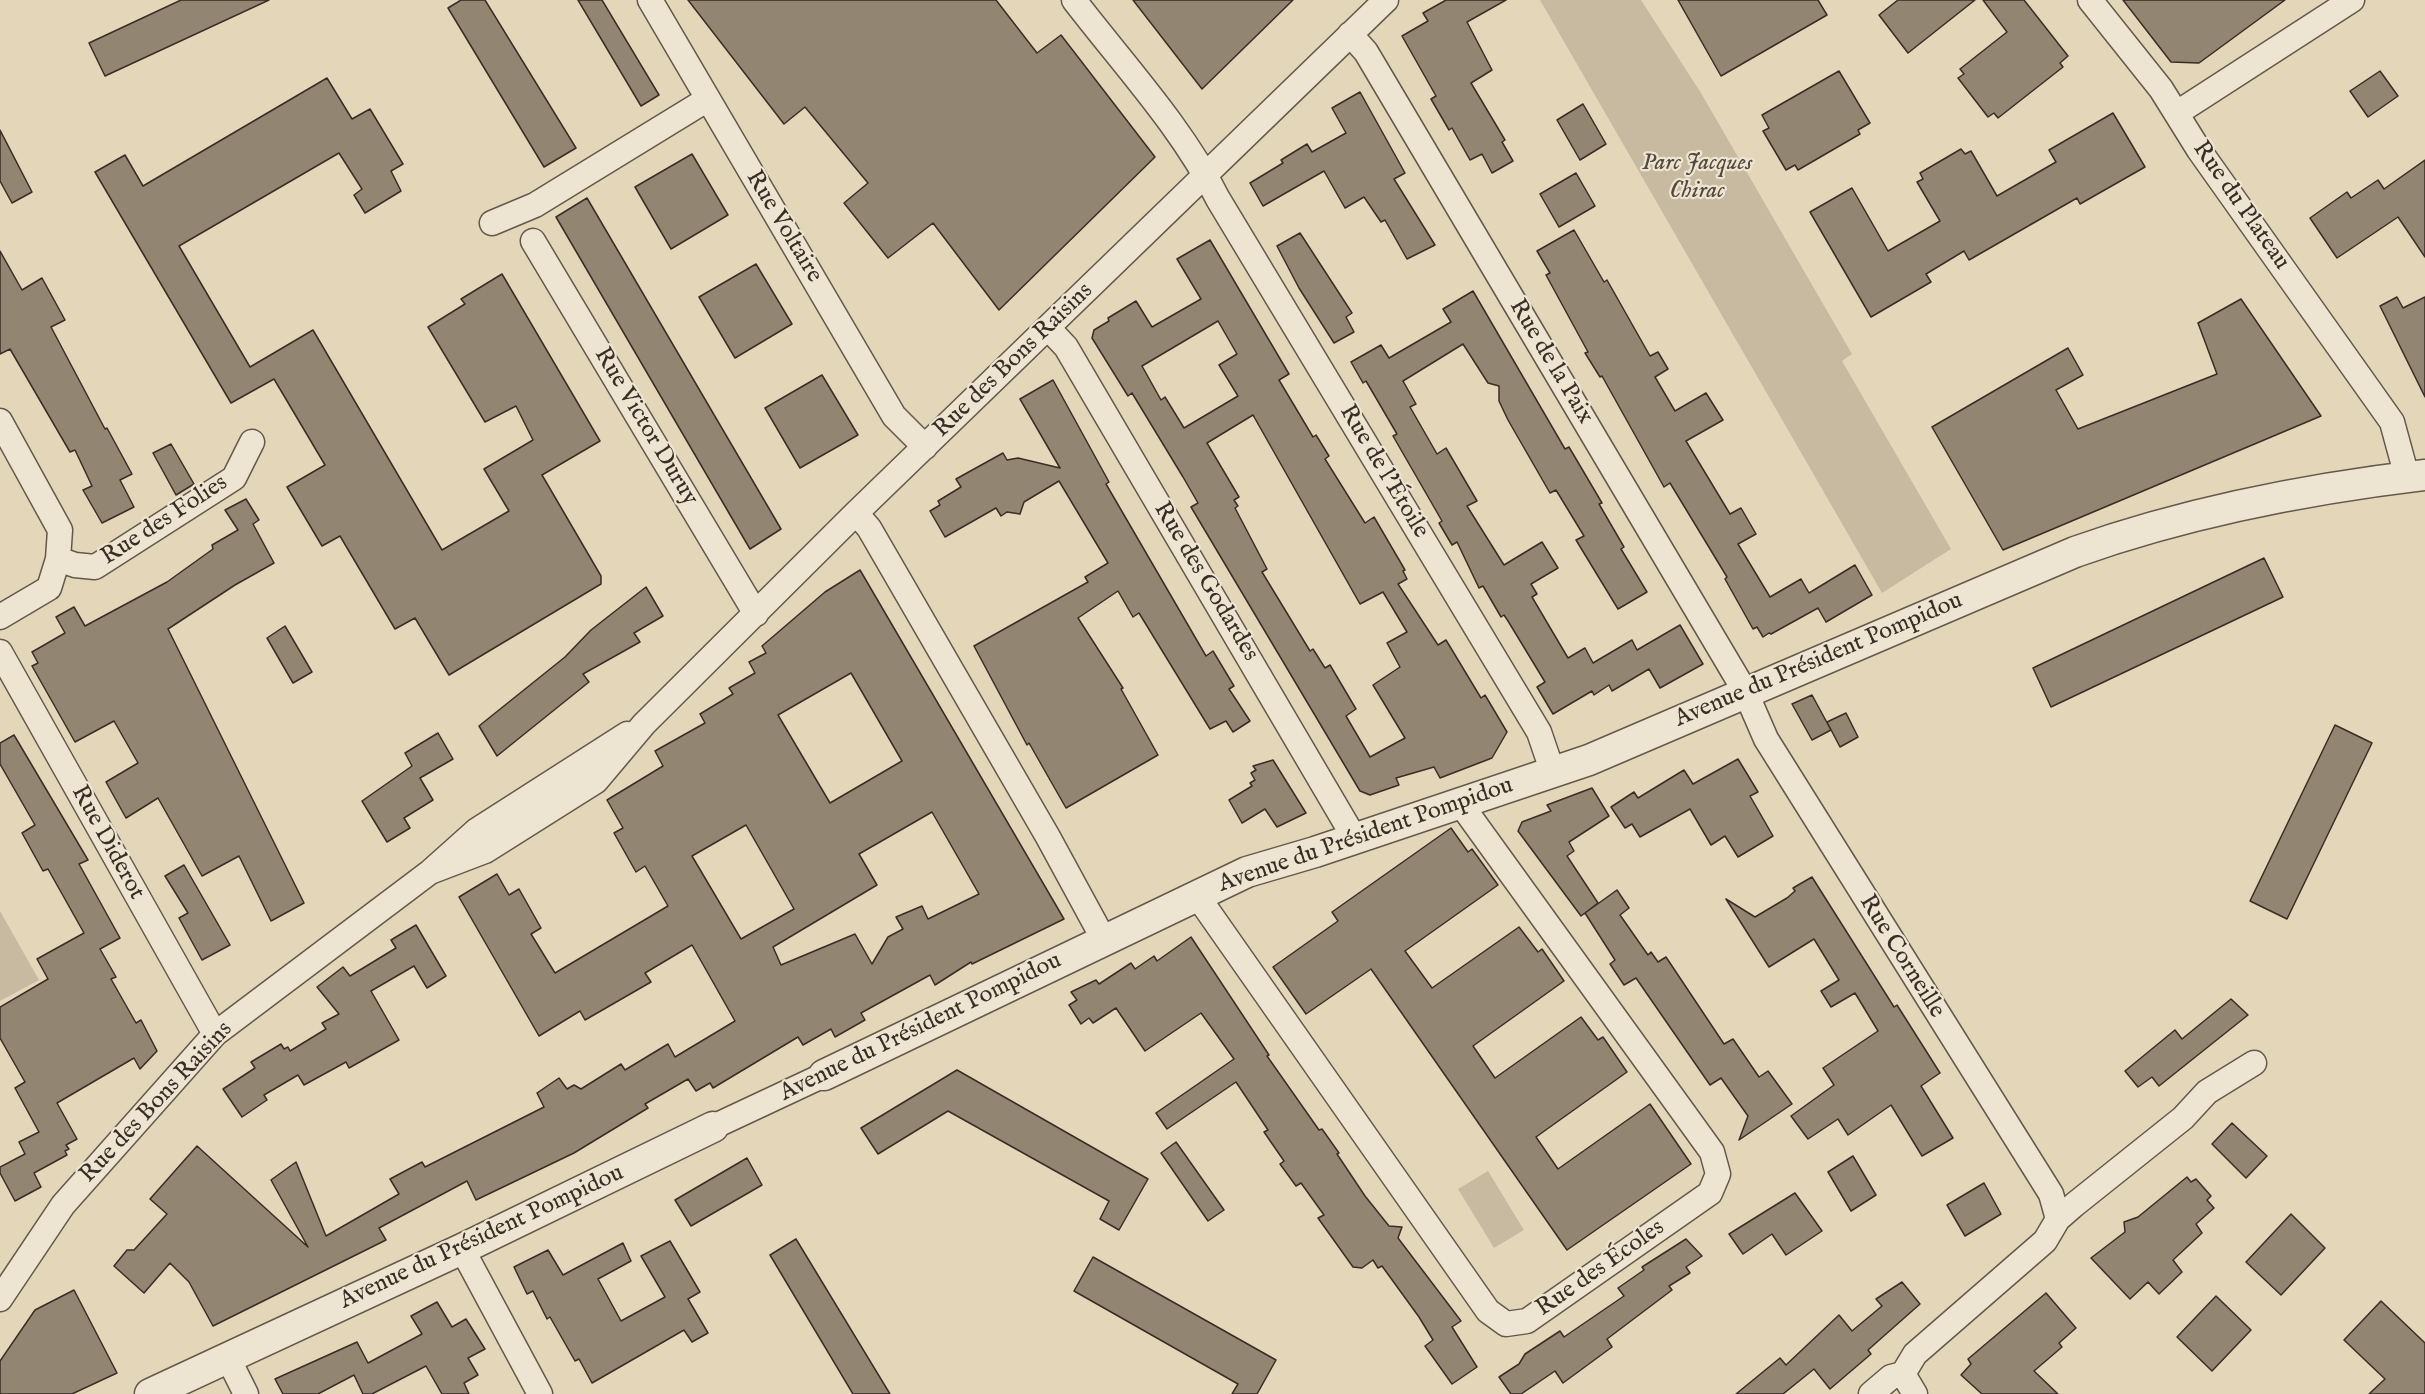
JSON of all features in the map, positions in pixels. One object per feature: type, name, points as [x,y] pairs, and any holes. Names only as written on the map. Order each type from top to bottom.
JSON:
[{"type":"street","name":"Rue Voltaire","points":[[650,0],[894,416],[925,447]]},
{"type":"street","name":"Rue de l'Étoile","points":[[1074,0],[1185,143],[1205,174],[1218,200],[1539,732],[1553,773]]},
{"type":"street","name":"Rue des Bons Raisins","points":[[0,1299],[63,1205],[215,1034],[430,872],[477,830],[644,724],[856,513],[1049,329],[1205,174],[1386,0]]},
{"type":"street","name":"Rue du Plateau","points":[[2090,0],[2161,89],[2392,422],[2416,476]]},
{"type":"street","points":[[2176,113],[2352,0]]},
{"type":"street","name":"Rue de la Paix","points":[[1350,34],[1372,62],[1746,693]]},
{"type":"street","points":[[492,223],[535,205],[708,99]]},
{"type":"street","name":"Rue Victor Duruy","points":[[533,240],[756,614]]},
{"type":"street","name":"Rue des Godardes","points":[[1049,329],[1066,346],[1355,839]]},
{"type":"street","points":[[0,421],[60,530],[58,559],[49,588],[0,617]]},
{"type":"street","name":"Rue des Folies","points":[[58,559],[75,565],[96,567],[234,478],[252,442]]},
{"type":"street","name":"Avenue du Président Pompidou","points":[[150,1394],[462,1249],[1196,894],[1247,872],[1355,839],[1553,773],[2075,552],[2137,530],[2268,500],[2416,476]]},
{"type":"street","points":[[856,513],[869,528],[1048,837],[1104,940]]},
{"type":"street","name":"Rue Diderot","points":[[0,652],[215,1034]]},
{"type":"street","name":"Rue Corneille","points":[[1746,693],[1766,739],[2050,1194],[2058,1220]]},
{"type":"street","name":"Rue des Écoles","points":[[1196,894],[1488,1311],[1506,1324],[1527,1321],[1710,1193],[1718,1174],[1712,1152],[1460,803]]},
{"type":"street","points":[[1871,1394],[1891,1377],[1909,1384],[1915,1354],[2045,1241],[2058,1220],[2183,1118],[2208,1092],[2254,1063]]},
{"type":"street","points":[[462,1249],[540,1394]]},
{"type":"street","points":[[228,1358],[246,1394]]},
{"type":"green space","name":"Parc Jacques Chirac","points":[[1540,0],[1641,0],[1701,93],[1852,354],[1842,361],[1951,549],[1882,593]]},
{"type":"green space","points":[[0,911],[39,980],[0,1001]]},
{"type":"green space","points":[[1488,1171],[1524,1230],[1494,1248],[1458,1189]]},
{"type":"building","points":[[181,0],[269,0],[105,76],[89,43]]},
{"type":"building","points":[[461,0],[485,0],[576,148],[544,167],[448,8]]},
{"type":"building","points":[[578,0],[602,0],[659,95],[641,106]]},
{"type":"building","points":[[688,0],[996,0],[1037,53],[1061,35],[1155,157],[999,310],[933,223],[888,258],[844,203],[868,183],[805,107],[784,124]]},
{"type":"building","points":[[1133,0],[1293,0],[1202,89]]},
{"type":"building","points":[[1446,0],[1506,0],[1467,22],[1492,70],[1471,83],[1505,140],[1502,142],[1513,161],[1492,173],[1482,154],[1470,160],[1452,128],[1449,130],[1431,99],[1436,96],[1402,36],[1428,21],[1423,13]]},
{"type":"building","points":[[1678,0],[1818,0],[1827,15],[1721,76]]},
{"type":"building","points":[[1898,0],[1975,0],[1908,53],[1879,15]]},
{"type":"building","points":[[1983,0],[2024,0],[2068,56],[2060,63],[2063,67],[1998,118],[1994,113],[1988,117],[1958,78],[1964,74],[1960,69],[2007,32]]},
{"type":"building","points":[[2123,0],[2285,0],[2199,63],[2171,62]]},
{"type":"building","points":[[1839,71],[1870,123],[1858,130],[1860,134],[1798,170],[1795,165],[1786,170],[1763,131],[1769,128],[1762,115]]},
{"type":"building","points":[[2380,71],[2398,96],[2368,117],[2350,91]]},
{"type":"building","points":[[327,78],[352,119],[370,109],[403,164],[391,171],[401,191],[365,213],[354,195],[362,189],[339,153],[179,246],[250,367],[313,330],[442,550],[509,511],[484,469],[533,440],[516,406],[485,422],[428,327],[465,304],[461,299],[502,274],[600,441],[542,475],[601,576],[601,584],[449,675],[415,618],[395,629],[340,536],[322,546],[287,487],[325,465],[274,379],[231,403],[95,172],[125,155],[143,186]]},
{"type":"building","points":[[1360,92],[1405,173],[1394,179],[1435,245],[1407,259],[1385,220],[1381,222],[1364,197],[1345,208],[1324,171],[1263,206],[1250,183],[1283,163],[1281,160],[1307,144],[1312,152],[1346,133],[1332,108]]},
{"type":"building","points":[[1583,104],[1606,144],[1580,160],[1557,120]]},
{"type":"building","points":[[2113,113],[2145,167],[2080,204],[2077,198],[1969,260],[1964,251],[1926,274],[1931,282],[1871,317],[1810,212],[1852,188],[1888,251],[1940,221],[1917,182],[1923,179],[1920,173],[1961,149],[1965,154],[1971,151],[1997,196],[2056,162],[2049,150]]},
{"type":"building","points":[[0,130],[32,192],[12,203],[0,181]]},
{"type":"building","points":[[692,154],[728,215],[671,249],[635,187]]},
{"type":"building","points":[[2425,160],[2425,257],[2398,217],[2337,258],[2310,218],[2347,192],[2351,198],[2378,180],[2384,189]]},
{"type":"building","points":[[1576,173],[1595,206],[1559,227],[1540,194]]},
{"type":"building","points":[[587,198],[781,529],[750,549],[556,217]]},
{"type":"building","points":[[1574,230],[1604,282],[1607,280],[1650,356],[1658,352],[1668,369],[1655,377],[1675,411],[1706,393],[1723,420],[1686,441],[1730,514],[1741,508],[1756,534],[1738,544],[1770,597],[1801,579],[1809,593],[1855,565],[1872,595],[1826,622],[1818,608],[1763,637],[1757,627],[1753,629],[1725,579],[1727,577],[1670,483],[1664,487],[1602,376],[1600,377],[1585,353],[1588,352],[1546,275],[1550,273],[1537,251]]},
{"type":"building","points":[[1300,233],[1352,313],[1346,317],[1354,332],[1334,343],[1299,288],[1277,246]]},
{"type":"building","points":[[1210,240],[1289,374],[1279,380],[1313,437],[1316,435],[1329,456],[1325,459],[1365,523],[1374,517],[1405,570],[1403,571],[1407,579],[1398,584],[1438,645],[1446,640],[1481,698],[1485,695],[1507,732],[1492,758],[1440,778],[1434,767],[1396,778],[1399,785],[1370,795],[1360,791],[1191,507],[1198,503],[1183,477],[1132,393],[1128,396],[1092,338],[1094,330],[1109,321],[1108,318],[1136,301],[1152,327],[1201,299],[1177,259]],"holes":[[[1218,321],[1237,354],[1219,365],[1238,396],[1184,428],[1165,397],[1161,400],[1142,366]],[[1253,415],[1360,604],[1383,592],[1407,632],[1387,643],[1400,667],[1373,685],[1405,738],[1370,757],[1346,716],[1356,709],[1330,665],[1325,668],[1313,649],[1310,651],[1262,572],[1267,569],[1235,508],[1238,506],[1234,500],[1239,497],[1207,443]]]},
{"type":"building","points":[[0,251],[22,290],[42,278],[65,320],[51,327],[105,429],[107,428],[132,474],[120,480],[134,507],[102,523],[83,490],[92,486],[75,450],[70,452],[10,349],[0,354]]},
{"type":"building","points":[[756,264],[792,324],[735,358],[699,297]]},
{"type":"building","points":[[1473,291],[1565,449],[1569,447],[1602,503],[1599,504],[1624,547],[1621,549],[1647,592],[1618,609],[1576,540],[1584,536],[1556,490],[1550,493],[1508,420],[1499,401],[1499,386],[1488,383],[1463,344],[1403,381],[1416,404],[1410,407],[1437,454],[1446,448],[1477,501],[1467,506],[1504,565],[1542,542],[1558,568],[1531,584],[1537,594],[1532,597],[1568,658],[1585,648],[1593,663],[1632,640],[1637,650],[1680,625],[1703,664],[1660,688],[1649,669],[1612,691],[1609,685],[1594,695],[1592,691],[1553,714],[1537,687],[1545,682],[1504,615],[1501,617],[1483,586],[1479,588],[1457,542],[1452,545],[1439,523],[1442,521],[1393,436],[1397,434],[1366,381],[1363,383],[1351,362],[1381,345],[1389,358],[1451,322],[1443,309]]},
{"type":"building","points":[[2397,297],[2403,308],[2425,297],[2425,397],[2380,306]]},
{"type":"building","points":[[2241,299],[2321,416],[2003,550],[1932,427],[2068,348],[2083,375],[2056,390],[2078,429],[2217,374],[2198,323]]},
{"type":"building","points":[[822,375],[858,435],[800,468],[765,408]]},
{"type":"building","points":[[1053,380],[1109,482],[1106,484],[1206,656],[1213,651],[1234,686],[1229,689],[1250,721],[1233,732],[1226,721],[1210,729],[1139,613],[1133,617],[1118,591],[1078,618],[1123,688],[1121,689],[1158,755],[1066,808],[1029,743],[1027,745],[974,646],[1088,582],[1085,577],[1108,563],[1059,481],[1024,502],[1020,514],[1007,512],[1001,516],[996,508],[945,537],[930,511],[940,505],[938,501],[961,487],[956,479],[1003,453],[1007,460],[1018,458],[1060,468],[1020,399]]},
{"type":"building","points":[[171,444],[194,484],[176,495],[153,453]]},
{"type":"building","points":[[246,499],[259,520],[253,524],[274,563],[235,585],[168,629],[304,903],[271,921],[239,856],[202,876],[158,798],[126,818],[106,782],[138,763],[114,721],[75,742],[32,666],[38,663],[32,652],[65,633],[56,617],[74,607],[85,626],[167,582],[213,549],[212,545],[238,530],[225,510]]},
{"type":"building","points":[[2264,558],[2283,597],[2051,707],[2033,668]]},
{"type":"building","points":[[860,570],[1064,919],[972,964],[971,962],[935,985],[930,975],[861,1013],[865,1020],[835,1037],[831,1029],[803,1045],[798,1037],[713,1088],[710,1083],[696,1091],[688,1079],[645,1104],[648,1108],[574,1153],[476,1200],[467,1181],[379,1228],[386,1240],[213,1326],[189,1282],[170,1263],[144,1293],[114,1266],[127,1250],[134,1250],[167,1214],[150,1199],[197,1146],[308,1247],[271,1180],[296,1162],[326,1236],[399,1194],[390,1179],[422,1162],[425,1167],[544,1107],[537,1093],[559,1078],[567,1089],[574,1085],[581,1089],[621,1064],[625,1070],[668,1044],[675,1057],[735,1021],[692,945],[645,973],[651,982],[585,1020],[580,1011],[539,1036],[459,897],[497,874],[509,895],[519,889],[541,928],[531,934],[555,973],[668,906],[645,866],[636,872],[614,833],[623,828],[607,800],[663,766],[655,751],[705,723],[700,714],[733,694],[729,688],[755,673],[749,662],[766,653],[762,646],[825,592]],"holes":[[[851,673],[902,761],[830,803],[778,715]],[[932,812],[979,894],[928,919],[922,906],[896,917],[903,929],[888,937],[872,964],[855,934],[781,965],[773,947],[877,885],[859,854]],[[746,825],[794,909],[741,939],[692,856]]]},
{"type":"building","points":[[646,587],[663,616],[634,633],[640,642],[583,674],[589,682],[497,756],[479,726],[565,657],[591,630]]},
{"type":"building","points":[[285,626],[312,672],[293,683],[267,638]]},
{"type":"building","points":[[1812,695],[1831,730],[1812,740],[1792,704]]},
{"type":"building","points":[[1846,713],[1858,737],[1840,747],[1827,722]]},
{"type":"building","points":[[2335,725],[2372,743],[2287,919],[2250,901]]},
{"type":"building","points":[[438,733],[453,759],[420,778],[433,800],[404,818],[410,828],[387,842],[362,801],[412,766],[405,753]]},
{"type":"building","points":[[14,735],[88,860],[79,864],[120,938],[100,949],[116,977],[111,979],[136,1023],[141,1020],[157,1051],[140,1069],[134,1058],[57,1103],[77,1139],[66,1145],[69,1149],[65,1151],[67,1155],[34,1173],[41,1187],[15,1201],[0,1173],[0,1167],[25,1154],[19,1142],[39,1132],[15,1088],[25,1082],[0,1038],[0,1007],[48,979],[37,959],[84,933],[48,869],[43,871],[22,833],[35,825],[0,764],[0,743]]},
{"type":"building","points":[[1738,759],[1758,792],[1750,796],[1773,836],[1738,857],[1725,836],[1711,845],[1690,809],[1640,837],[1632,824],[1625,828],[1611,807],[1634,792],[1638,798],[1684,770],[1693,784]]},
{"type":"building","points":[[1273,760],[1306,813],[1277,827],[1265,809],[1242,823],[1229,800],[1252,786],[1250,783],[1255,780],[1251,773],[1256,770],[1253,766]]},
{"type":"building","points":[[1592,788],[1609,816],[1569,842],[1574,851],[1567,856],[1598,903],[1581,916],[1518,831],[1522,822],[1551,811],[1547,805]]},
{"type":"building","points":[[1451,828],[1468,852],[1472,849],[1498,885],[1405,951],[1432,988],[1519,927],[1538,952],[1542,949],[1564,981],[1473,1046],[1495,1078],[1581,1017],[1598,1040],[1603,1037],[1627,1072],[1536,1137],[1558,1169],[1650,1104],[1691,1164],[1567,1250],[1371,969],[1306,1014],[1273,967],[1338,921],[1332,912]]},
{"type":"building","points":[[184,865],[230,945],[202,960],[179,918],[188,913],[165,876]]},
{"type":"building","points":[[1812,877],[1894,1007],[1897,1005],[1940,1073],[1921,1086],[1953,1138],[1922,1156],[1891,1105],[1848,1135],[1838,1119],[1808,1139],[1791,1116],[1834,1085],[1823,1068],[1878,1031],[1855,993],[1831,1007],[1821,991],[1839,980],[1814,939],[1769,967],[1726,899],[1755,917],[1787,898],[1795,891],[1793,888]]},
{"type":"building","points":[[1617,890],[1629,908],[1620,915],[1648,955],[1651,952],[1658,962],[1666,957],[1724,1044],[1733,1039],[1759,1077],[1768,1071],[1792,1104],[1739,1140],[1748,1116],[1721,1078],[1710,1085],[1636,978],[1624,985],[1610,964],[1615,960],[1585,913]]},
{"type":"building","points":[[416,925],[446,976],[427,988],[414,966],[371,991],[399,1040],[349,1068],[346,1062],[304,1085],[298,1075],[264,1095],[267,1100],[242,1117],[223,1089],[255,1068],[251,1062],[281,1044],[284,1049],[288,1047],[290,1051],[326,1029],[322,1023],[339,1014],[317,987],[343,967],[350,976],[396,948],[391,940]]},
{"type":"building","points":[[1191,937],[1269,1055],[1267,1056],[1319,1130],[1322,1129],[1339,1153],[1337,1154],[1365,1196],[1389,1226],[1402,1227],[1398,1238],[1461,1321],[1452,1327],[1477,1367],[1452,1384],[1425,1346],[1433,1340],[1382,1266],[1378,1268],[1373,1260],[1362,1268],[1353,1267],[1318,1218],[1324,1215],[1301,1183],[1296,1186],[1280,1164],[1284,1161],[1264,1132],[1268,1130],[1236,1082],[1167,1129],[1156,1113],[1234,1059],[1201,1013],[1145,1051],[1116,1008],[1093,1023],[1089,1018],[1081,1024],[1069,1005],[1077,1000],[1071,992],[1096,980],[1099,984],[1131,963],[1135,969],[1154,956],[1157,961]]},
{"type":"building","points":[[2231,999],[2248,1015],[2159,1086],[2152,1077],[2138,1087],[2125,1071],[2175,1030],[2182,1039]]},
{"type":"building","points":[[957,1070],[1148,1179],[1119,1230],[1100,1219],[1109,1201],[948,1111],[878,1154],[861,1128]]},
{"type":"building","points":[[2232,1123],[2267,1156],[2246,1178],[2212,1144]]},
{"type":"building","points":[[1176,1142],[1224,1210],[1208,1221],[1161,1153]]},
{"type":"building","points":[[1853,1156],[1876,1195],[1851,1211],[1828,1172]]},
{"type":"building","points":[[747,1158],[762,1185],[691,1226],[675,1200]]},
{"type":"building","points":[[2187,1177],[2191,1182],[2196,1179],[2211,1196],[2207,1200],[2214,1208],[2196,1224],[2202,1233],[2173,1260],[2182,1272],[2159,1294],[2148,1282],[2130,1299],[2091,1258],[2125,1232],[2124,1222],[2138,1217]]},
{"type":"building","points":[[1984,1183],[2001,1214],[1965,1236],[1947,1205]]},
{"type":"building","points":[[1795,1193],[1822,1231],[1786,1255],[1772,1234],[1743,1254],[1729,1234]]},
{"type":"building","points":[[2291,1214],[2325,1248],[2281,1295],[2246,1262]]},
{"type":"building","points":[[796,1239],[890,1394],[853,1394],[770,1255]]},
{"type":"building","points":[[1686,1239],[1702,1256],[1686,1267],[1690,1273],[1669,1286],[1672,1290],[1607,1339],[1612,1347],[1563,1383],[1555,1371],[1521,1394],[1511,1394],[1499,1377],[1519,1364],[1525,1354],[1560,1331],[1564,1337],[1624,1296],[1618,1288],[1644,1270],[1642,1267]]},
{"type":"building","points":[[670,1241],[700,1292],[688,1299],[708,1333],[692,1342],[684,1330],[592,1383],[579,1359],[575,1361],[550,1317],[547,1319],[533,1291],[527,1294],[514,1267],[548,1250],[563,1275],[623,1243],[631,1261],[598,1279],[621,1321],[665,1297],[641,1256]]},
{"type":"building","points":[[1093,1257],[1276,1360],[1257,1394],[1232,1394],[1238,1384],[1074,1291]]},
{"type":"building","points":[[1902,1282],[1920,1304],[1868,1350],[1871,1354],[1830,1389],[1814,1369],[1783,1394],[1736,1394],[1780,1358],[1786,1365],[1839,1315],[1852,1331],[1882,1306],[1876,1299]]},
{"type":"building","points":[[74,1290],[117,1373],[72,1394],[0,1394],[0,1361],[35,1310]]},
{"type":"building","points":[[2046,1293],[2076,1328],[2059,1343],[2062,1347],[2034,1371],[2058,1394],[1982,1394],[1961,1375],[1971,1364],[1968,1359]]},
{"type":"building","points":[[2216,1296],[2251,1330],[2212,1371],[2177,1337]]},
{"type":"building","points":[[2381,1301],[2425,1343],[2425,1394],[2369,1394],[2385,1379],[2344,1340]]},
{"type":"building","points":[[437,1302],[452,1327],[466,1319],[485,1349],[468,1358],[478,1375],[464,1383],[469,1394],[442,1394],[426,1366],[372,1394],[363,1394],[354,1375],[318,1394],[283,1394],[275,1379],[357,1342],[368,1363],[422,1334],[411,1316]]}]
